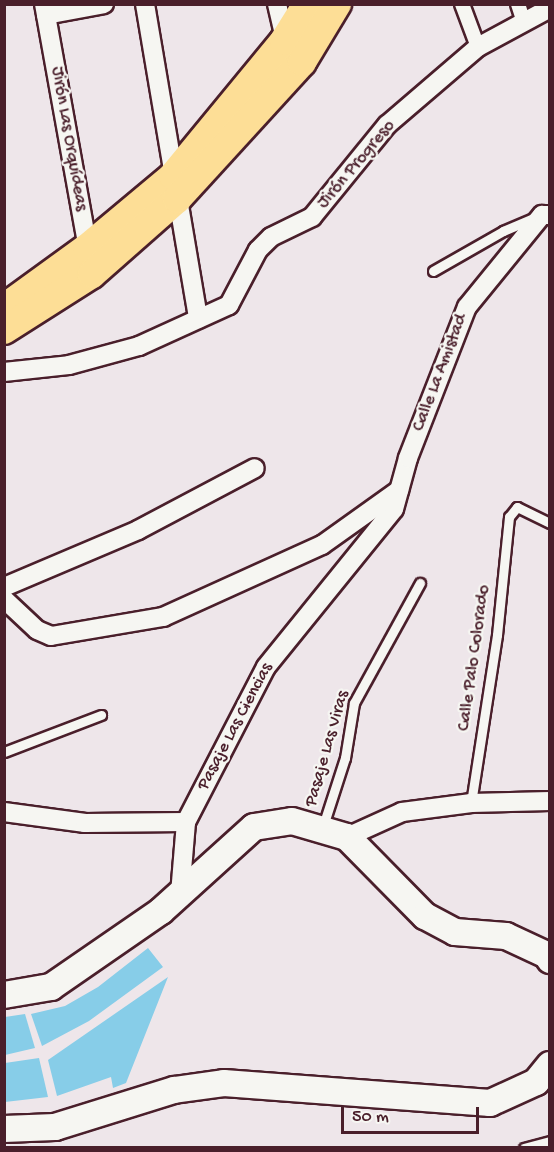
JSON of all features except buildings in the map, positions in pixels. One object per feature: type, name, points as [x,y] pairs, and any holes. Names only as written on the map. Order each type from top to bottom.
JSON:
[{"type":"main road","points":[[175,187],[284,40],[307,4]]},
{"type":"main road","points":[[4,330],[90,261],[175,187],[302,62],[337,4]]},
{"type":"main road","points":[[4,308],[90,261]]},
{"type":"main road","points":[[4,995],[51,987],[180,894],[254,827],[292,821],[347,837],[425,916],[455,932],[506,936],[549,957]]},
{"type":"main road","points":[[4,1129],[55,1127],[174,1090],[224,1083],[490,1103],[536,1082],[549,1065]]},
{"type":"street","points":[[45,10],[104,4]]},
{"type":"street","points":[[145,4],[198,319]]},
{"type":"street","points":[[277,4],[284,40],[302,62]]},
{"type":"street","points":[[462,4],[478,47]]},
{"type":"street","points":[[518,4],[524,22]]},
{"type":"street","name":"Jirón Progreso","points":[[11,371],[69,365],[139,346],[229,305],[258,250],[271,237],[312,217],[387,125],[478,47],[549,8]]},
{"type":"street","name":"Jirón Las Orquídeas","points":[[45,10],[90,261]]},
{"type":"street","name":"Calle La Amistad","points":[[399,490],[467,307],[546,215]]},
{"type":"street","points":[[4,587],[138,530],[255,468]]},
{"type":"street","points":[[4,599],[37,630],[51,636],[163,617],[322,545],[399,490]]},
{"type":"street","name":"Pasaje Las Ciencias","points":[[186,822],[266,667],[394,509],[399,490]]},
{"type":"street","points":[[347,837],[402,812],[471,803],[549,801]]},
{"type":"street","points":[[4,812],[94,824],[186,822],[180,894]]},
{"type":"lane","points":[[432,271],[503,231],[546,215]]},
{"type":"lane","name":"Calle Palo Colorado","points":[[471,803],[497,635],[509,517],[517,507],[549,523]]},
{"type":"lane","name":"Pasaje Las Viras","points":[[322,830],[345,758],[354,703],[420,583]]},
{"type":"lane","points":[[4,752],[102,715]]},
{"type":"lane","points":[[524,1148],[549,1141]]},
{"type":"water","points":[[148,948],[163,967],[89,1021],[42,1046],[31,1014],[65,1006],[98,987]]},
{"type":"water","points":[[168,977],[126,1083],[113,1088],[111,1077],[57,1096],[48,1060]]},
{"type":"water","points":[[25,1014],[35,1048],[5,1055],[5,1017]]},
{"type":"water","points":[[39,1058],[48,1097],[5,1102],[5,1063]]}]
